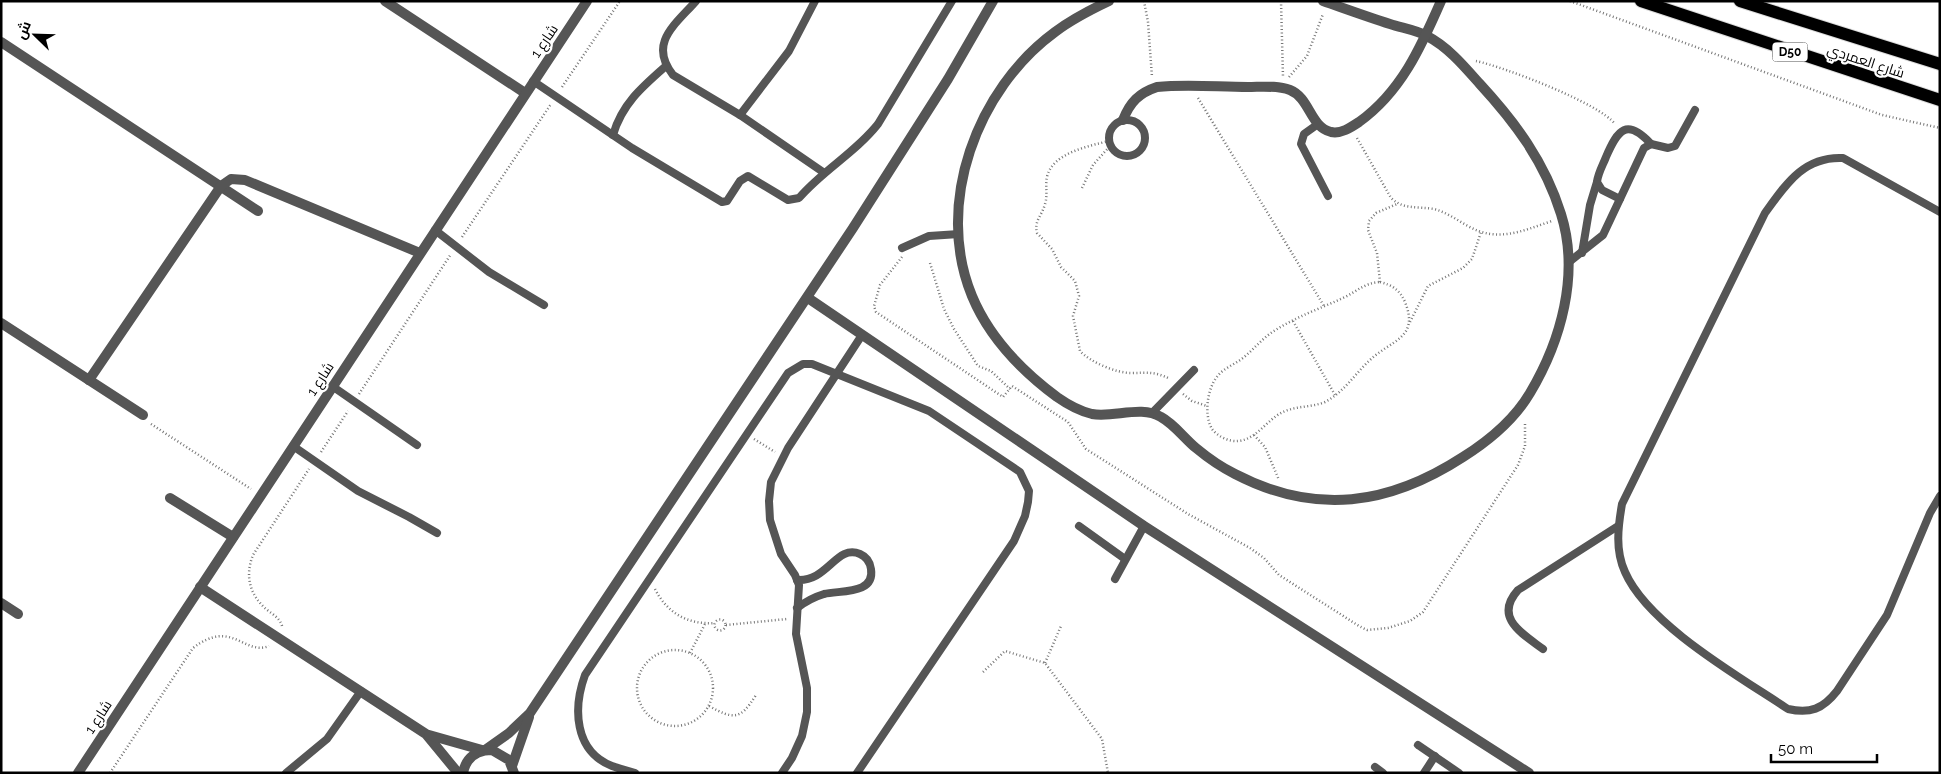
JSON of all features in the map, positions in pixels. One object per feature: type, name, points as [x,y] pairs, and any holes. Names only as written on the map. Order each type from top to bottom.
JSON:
[{"type":"main road","name":"شارع العمردي","points":[[1641,1],[1940,100]]},
{"type":"main road","name":"شارع العمردي","points":[[1740,1],[1940,64]]},
{"type":"street","points":[[385,1],[525,93]]},
{"type":"street","name":"شارع 1","points":[[78,773],[587,1]]},
{"type":"street","points":[[462,773],[469,758],[509,733],[530,713],[808,298],[901,154],[993,1]]},
{"type":"street","points":[[1109,1],[1081,15],[1053,33],[1028,54],[1007,79],[989,107],[975,137],[965,168],[959,201],[959,234],[963,265],[972,296],[986,324],[1021,366],[1073,408],[1091,414],[1152,413],[1166,420],[1196,448],[1221,466],[1255,483],[1312,499],[1347,500],[1382,496],[1415,485],[1447,468],[1505,426],[1524,403],[1543,371],[1558,336],[1566,299],[1569,262],[1563,217],[1550,184],[1534,152],[1520,130],[1457,58],[1426,35],[1325,2]]},
{"type":"street","points":[[1123,120],[1135,98],[1152,88],[1169,86],[1280,87],[1290,90],[1307,104],[1318,124],[1324,129],[1338,132],[1354,125],[1370,114],[1396,87],[1426,35],[1441,1]]},
{"type":"street","points":[[1,42],[258,211]]},
{"type":"street","points":[[89,380],[220,186],[231,179],[244,180],[420,253]]},
{"type":"street","points":[[808,298],[1144,526],[1529,773]]},
{"type":"street","points":[[1,323],[143,416]]},
{"type":"street","points":[[170,498],[233,537]]},
{"type":"street","points":[[200,587],[426,734],[498,752],[504,755],[514,770]]},
{"type":"street","points":[[1,603],[18,614]]},
{"type":"street","points":[[514,770],[530,713]]},
{"type":"street","points":[[426,734],[458,773]]},
{"type":"lane","points":[[696,1],[667,33],[663,43],[662,55],[666,66],[673,75],[740,115],[823,172]]},
{"type":"lane","points":[[740,115],[789,51],[814,1]]},
{"type":"lane","points":[[534,81],[613,135],[722,202],[727,201],[742,179],[748,176],[788,200],[794,200],[799,198],[823,172],[852,152],[878,124],[952,1]]},
{"type":"lane","points":[[613,135],[624,106],[634,94],[666,66]]},
{"type":"lane","points":[[1582,253],[1590,205],[1597,182],[1613,142],[1621,131],[1628,128],[1636,130],[1652,144],[1668,148],[1675,146],[1695,110]]},
{"type":"lane","points":[[1123,120],[1138,124],[1144,133],[1144,144],[1138,152],[1128,156],[1117,154],[1109,143],[1110,130],[1123,120]]},
{"type":"lane","points":[[1318,124],[1304,134],[1302,144],[1328,196]]},
{"type":"lane","points":[[1569,262],[1603,235],[1644,148],[1652,144]]},
{"type":"lane","points":[[1940,212],[1843,158],[1827,157],[1812,162],[1781,191],[1765,213],[1622,504],[1618,526],[1618,549],[1624,571],[1636,591],[1651,608],[1712,658],[1788,709],[1802,712],[1816,710],[1828,702],[1874,636],[1898,594],[1930,513],[1940,496]]},
{"type":"lane","points":[[1597,182],[1602,190],[1620,199]]},
{"type":"lane","points":[[435,230],[489,272],[544,305]]},
{"type":"lane","points":[[902,248],[928,236],[959,234]]},
{"type":"lane","points":[[782,773],[792,758],[802,736],[807,712],[807,688],[798,649],[796,618],[799,591],[797,580],[781,554],[770,520],[771,482],[782,457],[862,335]]},
{"type":"lane","points":[[635,773],[611,765],[597,756],[585,743],[578,727],[577,710],[579,692],[585,675],[788,373],[795,368],[812,364],[838,372],[916,404],[938,416],[1020,472],[1029,491],[1025,516],[1014,540],[858,773]]},
{"type":"lane","points":[[1152,413],[1194,370]]},
{"type":"lane","points":[[332,386],[417,445]]},
{"type":"lane","points":[[293,446],[358,491],[409,517],[437,534]]},
{"type":"lane","points":[[1079,526],[1125,559]]},
{"type":"lane","points":[[1115,579],[1144,526]]},
{"type":"lane","points":[[1543,649],[1515,628],[1508,613],[1512,597],[1518,590],[1618,526]]},
{"type":"lane","points":[[797,580],[817,576],[834,560],[850,553],[858,553],[866,557],[872,572],[870,580],[864,587],[816,597],[797,608]]},
{"type":"lane","points":[[286,773],[327,739],[361,692]]},
{"type":"lane","points":[[1418,745],[1458,773]]},
{"type":"lane","points":[[1424,773],[1435,756]]},
{"type":"lane","points":[[1375,767],[1383,773]]},
{"type":"path","points":[[1144,1],[1151,55],[1152,88]]},
{"type":"path","points":[[1281,1],[1283,83],[1306,56],[1325,2]]},
{"type":"path","points":[[1570,1],[1882,115],[1940,128]]},
{"type":"path","points":[[1457,58],[1498,66],[1594,107],[1612,120],[1621,131]]},
{"type":"path","points":[[1191,86],[1324,306]]},
{"type":"path","points":[[1354,125],[1363,151],[1391,198],[1397,204],[1444,213],[1481,232],[1495,236],[1524,231],[1563,217]]},
{"type":"path","points":[[1082,188],[1093,165],[1109,143]]},
{"type":"path","points":[[1109,143],[1079,149],[1053,165],[1047,177],[1045,205],[1037,219],[1037,233],[1052,249],[1061,268],[1075,281],[1079,296],[1074,316],[1080,351],[1088,358],[1122,372],[1162,374],[1192,401],[1208,406]]},
{"type":"path","points":[[1380,282],[1377,253],[1368,230],[1369,221],[1376,213],[1397,204]]},
{"type":"path","points":[[1410,324],[1410,316],[1402,296],[1396,289],[1380,282],[1362,286],[1342,299],[1272,332],[1241,359],[1222,371],[1215,379],[1208,406],[1208,418],[1213,430],[1223,438],[1235,442],[1248,439],[1274,417],[1283,412],[1315,405],[1335,395],[1372,358],[1402,337],[1410,324],[1428,286],[1463,268],[1472,259],[1481,232]]},
{"type":"path","points":[[930,263],[950,323],[978,366],[991,371],[1010,389]]},
{"type":"path","points":[[1293,321],[1335,395]]},
{"type":"path","points":[[143,416],[260,495]]},
{"type":"path","points":[[747,434],[782,457]]},
{"type":"path","points":[[1254,435],[1265,447],[1284,492]]},
{"type":"path","points":[[651,576],[656,591],[664,604],[676,614],[690,621],[705,624],[722,620],[726,624]]},
{"type":"path","points":[[715,623],[715,626],[720,630],[726,624],[796,618]]},
{"type":"path","points":[[690,653],[705,624]]},
{"type":"path","points":[[1045,663],[1061,626]]},
{"type":"path","points":[[682,650],[690,653],[698,658],[709,671],[713,689],[709,706],[697,720],[681,726],[672,727],[655,722],[642,709],[638,701],[636,693],[638,675],[648,660],[664,651],[682,650]]},
{"type":"path","points":[[983,672],[1005,651],[1045,663],[1102,739],[1108,773]]},
{"type":"path","points":[[709,706],[730,717],[736,717],[756,695]]}]
